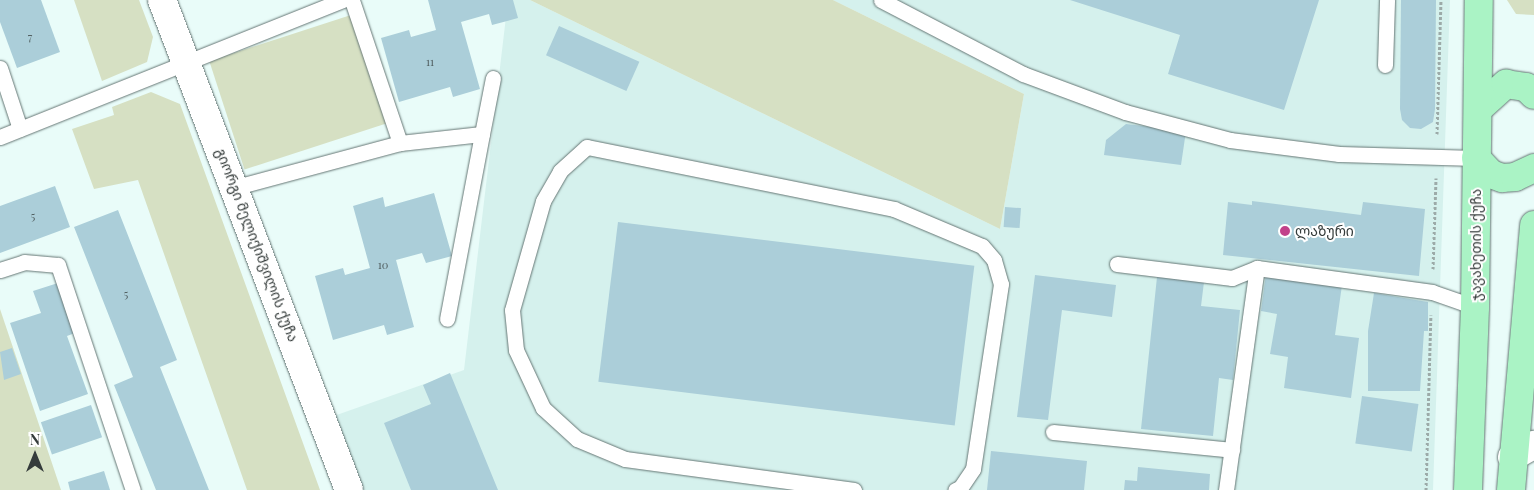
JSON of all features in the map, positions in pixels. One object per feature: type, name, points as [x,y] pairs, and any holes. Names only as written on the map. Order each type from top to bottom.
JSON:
[{"type":"main road","name":"ჯავახეთის ქუჩა","points":[[1468,490],[1475,307],[1479,0]]},
{"type":"main road","points":[[1478,109],[1506,84],[1526,87],[1534,95]]},
{"type":"main road","points":[[1476,158],[1491,174],[1502,178],[1515,177],[1534,168]]},
{"type":"main road","points":[[1511,490],[1523,451],[1534,225]]},
{"type":"street","name":"გიორგი მელიქიშვილის ქუჩა","points":[[162,0],[236,187],[349,490]]},
{"type":"lane","points":[[0,138],[342,0]]},
{"type":"lane","points":[[352,0],[400,142]]},
{"type":"lane","points":[[881,0],[1023,74],[1125,112],[1230,140],[1340,154],[1476,158]]},
{"type":"lane","points":[[1385,65],[1387,0]]},
{"type":"lane","points":[[0,68],[20,129]]},
{"type":"lane","points":[[447,319],[493,78]]},
{"type":"lane","points":[[236,187],[400,142],[482,134]]},
{"type":"lane","points":[[854,490],[624,459],[577,439],[544,408],[516,350],[512,310],[543,201],[560,171],[587,147],[894,209],[982,246],[994,260],[1002,284],[974,469],[960,488],[955,490]]},
{"type":"lane","points":[[0,270],[24,262],[58,265],[133,490]]},
{"type":"lane","points":[[1117,264],[1232,278],[1257,268],[1432,292],[1475,307]]},
{"type":"lane","points":[[1226,490],[1257,268]]},
{"type":"lane","points":[[1053,432],[1232,450]]},
{"type":"path","points":[[1426,490],[1441,0]]},
{"type":"shaded area","points":[[508,0],[530,0],[1000,229],[1024,94],[833,0],[1450,0],[1433,490],[359,490],[331,417],[464,370]]},
{"type":"green space","points":[[74,0],[139,0],[153,37],[147,62],[102,81]]},
{"type":"green space","points":[[530,0],[833,0],[1024,94],[1000,229]]},
{"type":"green space","points":[[1507,0],[1534,0],[1534,15],[1516,14]]},
{"type":"green space","points":[[351,15],[386,123],[245,169],[209,61]]},
{"type":"green space","points":[[151,92],[180,104],[320,490],[247,490],[138,180],[94,189],[72,129],[114,115],[112,107]]},
{"type":"green space","points":[[0,309],[61,490],[0,490]]},
{"type":"building","points":[[0,0],[41,0],[60,52],[17,68],[0,22]]},
{"type":"building","points":[[428,0],[513,0],[518,18],[492,25],[489,14],[461,22],[480,89],[453,97],[450,87],[399,102],[381,38],[409,30],[411,37],[436,30]]},
{"type":"building","points":[[1070,0],[1319,0],[1284,110],[1168,74],[1180,35]]},
{"type":"building","points":[[1401,0],[1436,0],[1435,109],[1433,122],[1421,129],[1410,128],[1402,120],[1400,109]]},
{"type":"building","points":[[559,26],[639,62],[626,91],[546,55]]},
{"type":"building","points":[[1126,124],[1186,131],[1181,165],[1104,155],[1106,140]]},
{"type":"building","points":[[55,186],[70,227],[0,253],[0,206]]},
{"type":"building","points":[[434,193],[452,256],[426,263],[422,253],[396,260],[414,327],[387,335],[384,325],[333,340],[315,276],[343,268],[345,275],[370,268],[353,206],[383,197],[385,207]]},
{"type":"building","points":[[1252,201],[1361,215],[1363,202],[1425,209],[1419,276],[1223,255],[1228,202],[1252,205]]},
{"type":"building","points":[[1005,207],[1021,208],[1020,228],[1004,227]]},
{"type":"building","points":[[118,210],[177,360],[160,367],[209,490],[156,490],[114,385],[133,377],[74,227]]},
{"type":"building","points":[[618,222],[974,266],[955,426],[598,382]]},
{"type":"building","points":[[1266,274],[1342,285],[1335,335],[1359,338],[1351,398],[1284,388],[1288,357],[1270,354],[1277,314],[1261,311]]},
{"type":"building","points":[[1035,275],[1116,285],[1112,317],[1062,310],[1048,420],[1017,417]]},
{"type":"building","points":[[1157,277],[1204,282],[1201,306],[1240,310],[1233,380],[1219,378],[1213,436],[1141,429]]},
{"type":"building","points":[[58,283],[75,333],[67,336],[88,394],[40,411],[10,323],[41,313],[33,291]]},
{"type":"building","points":[[1374,293],[1428,302],[1428,331],[1424,331],[1420,391],[1368,391],[1368,331]]},
{"type":"building","points":[[12,348],[21,374],[4,380],[0,352]]},
{"type":"building","points":[[450,373],[498,490],[411,490],[384,423],[431,404],[423,385]]},
{"type":"building","points":[[1362,396],[1418,404],[1412,451],[1355,444]]},
{"type":"building","points":[[91,405],[102,437],[52,454],[41,422]]},
{"type":"building","points":[[991,451],[1087,461],[1084,490],[987,490]]},
{"type":"building","points":[[1138,467],[1210,474],[1209,490],[1124,490],[1125,480],[1137,481]]},
{"type":"building","points":[[104,471],[110,490],[70,490],[68,482]]},
{"type":"place","name":"ლაზური","points":[[1285,231]]}]
